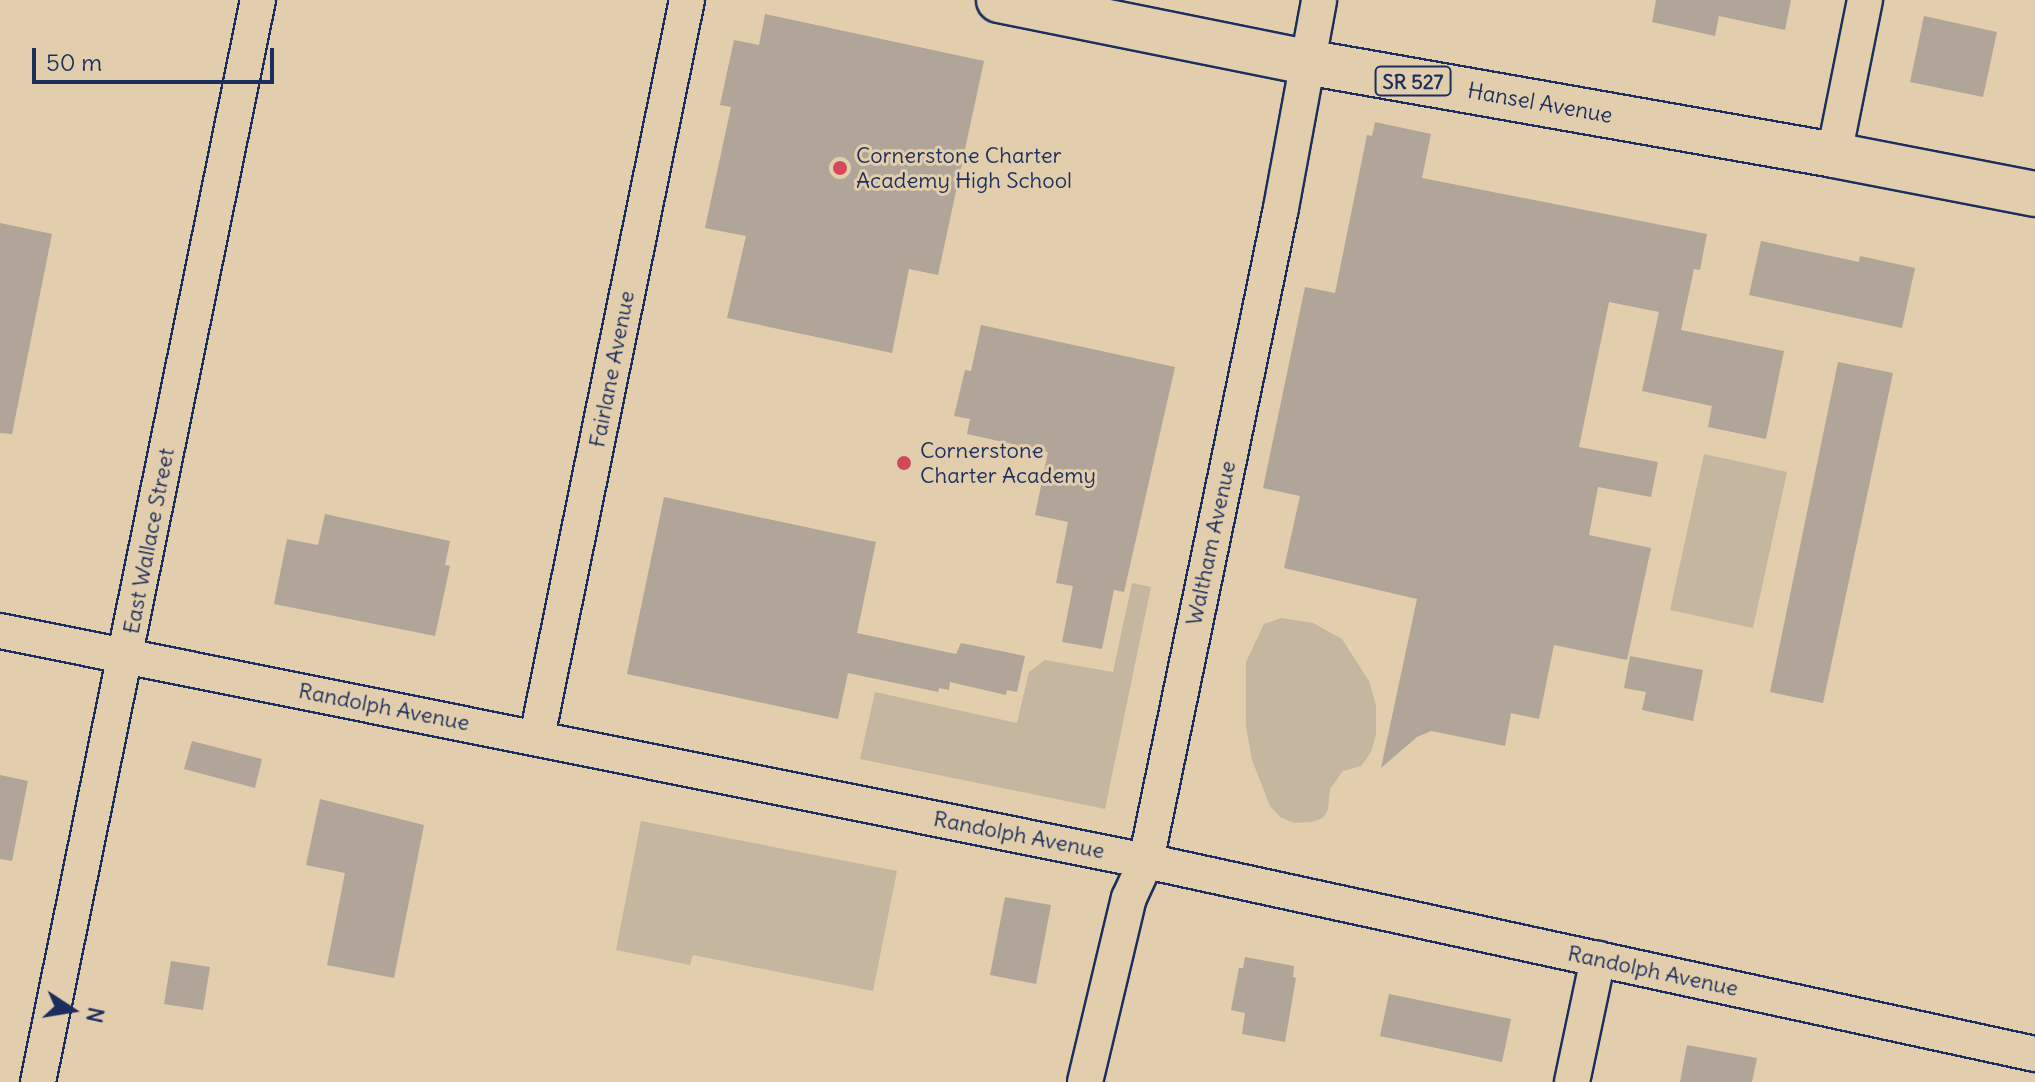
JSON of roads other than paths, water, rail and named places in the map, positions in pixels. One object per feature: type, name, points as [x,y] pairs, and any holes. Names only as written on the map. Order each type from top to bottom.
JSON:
[{"type":"main road","name":"Hansel Avenue","points":[[999,0],[1095,10],[1306,62],[1834,155],[2035,194]]},
{"type":"street","name":"East Wallace Street","points":[[38,1082],[258,0]]},
{"type":"street","name":"Fairlane Avenue","points":[[537,737],[687,0]]},
{"type":"street","name":"Waltham Avenue","points":[[1085,1082],[1129,898],[1146,861],[1281,208],[1319,0]]},
{"type":"street","points":[[1834,155],[1865,0]]},
{"type":"street","name":"Randolph Avenue","points":[[0,631],[1146,861],[2035,1054]]},
{"type":"street","points":[[1572,1082],[1598,959]]},
{"type":"place","name":"Cornerstone Charter Academy High School","points":[[840,168]]},
{"type":"place","name":"Cornerstone Charter Academy","points":[[904,463]]}]
